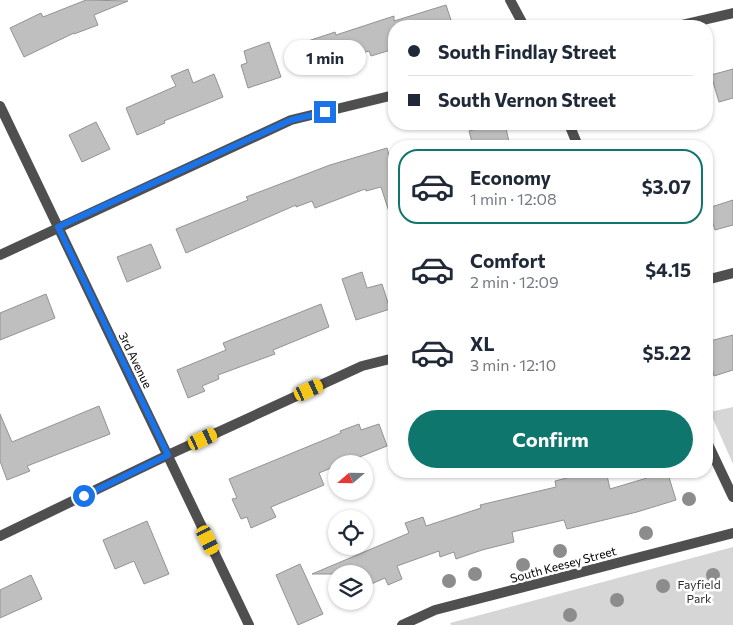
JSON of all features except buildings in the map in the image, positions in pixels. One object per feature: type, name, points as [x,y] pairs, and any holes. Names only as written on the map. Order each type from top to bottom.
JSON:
[{"type":"street","points":[[510,0],[521,20]]},
{"type":"street","points":[[703,20],[733,13]]},
{"type":"street","points":[[0,255],[291,120],[388,96]]},
{"type":"street","name":"3rd Avenue","points":[[0,106],[249,625]]},
{"type":"street","points":[[713,278],[733,273]]},
{"type":"street","points":[[0,536],[168,455],[362,366],[388,360]]},
{"type":"street","points":[[713,455],[733,497]]},
{"type":"street","name":"South Keesey Street","points":[[402,625],[435,610],[733,533]]},
{"type":"green space","points":[[733,407],[733,464],[713,419],[713,411]]},
{"type":"green space","name":"Fayfield Park","points":[[733,547],[733,625],[451,625],[450,623]]},
{"type":"route","points":[[84,496],[168,455],[58,227],[291,120],[325,112]]}]
